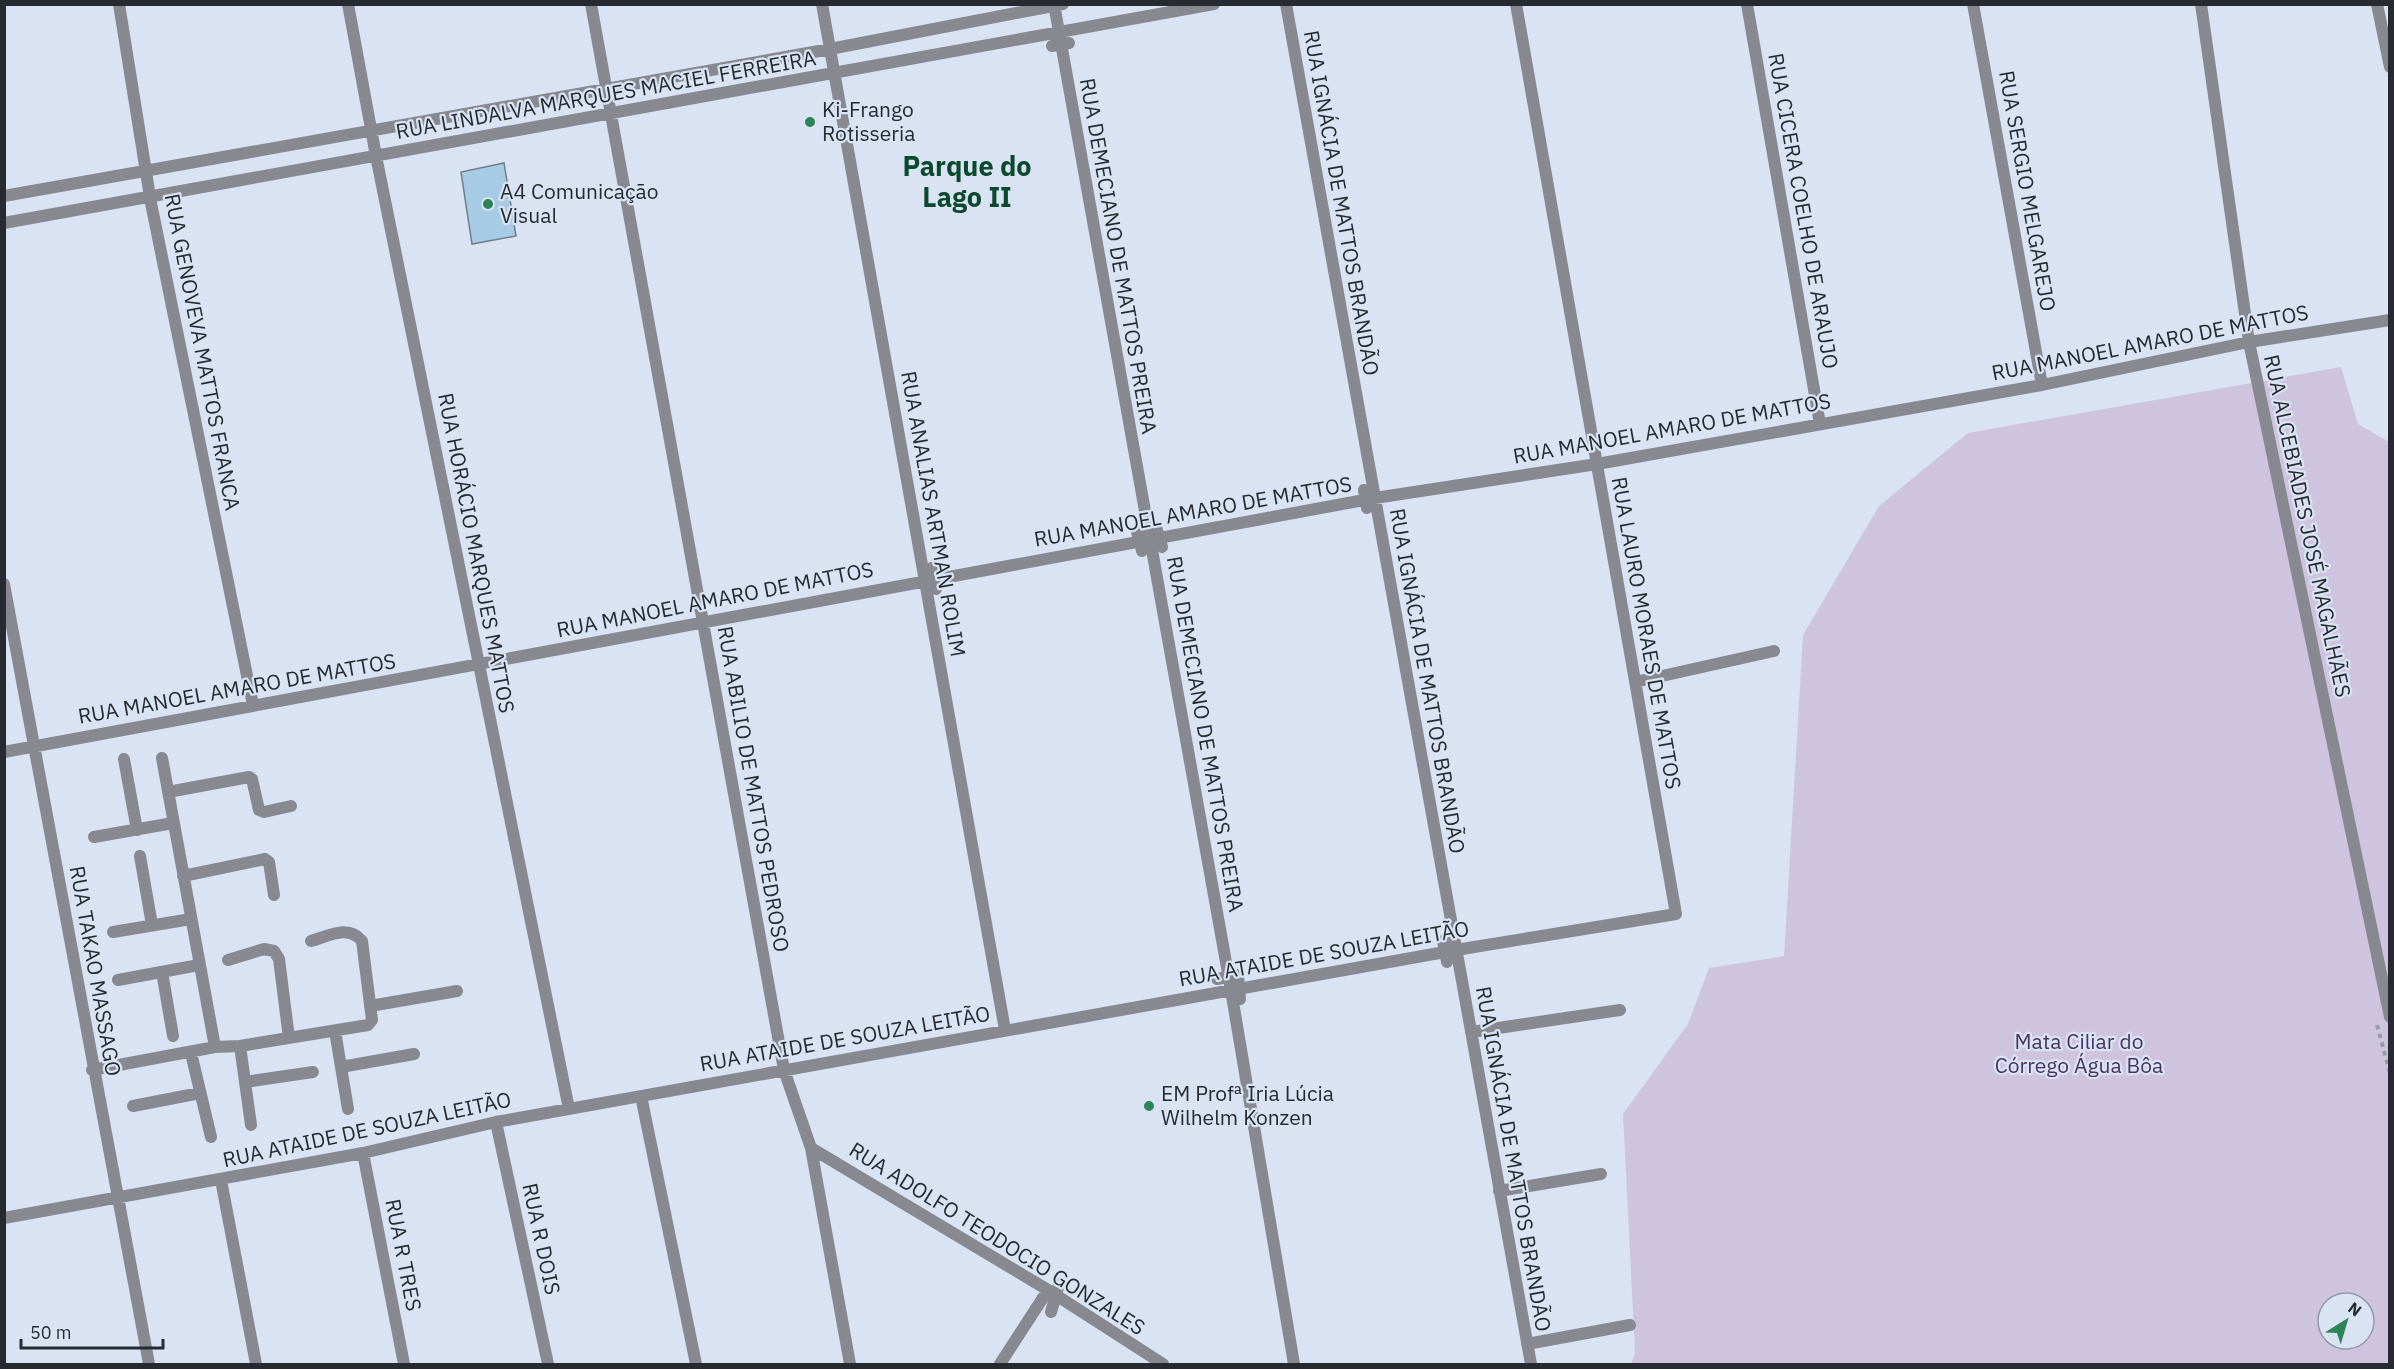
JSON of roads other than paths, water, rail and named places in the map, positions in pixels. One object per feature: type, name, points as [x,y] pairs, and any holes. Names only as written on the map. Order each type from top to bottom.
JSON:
[{"type":"street","name":"RUA GENOVEVA MATTOS FRANCA","points":[[118,4],[150,197],[253,705]]},
{"type":"street","name":"RUA HORÁCIO MARQUES MATTOS","points":[[348,4],[371,131],[569,1109]]},
{"type":"street","name":"RUA ABILIO DE MATTOS PEDROSO","points":[[591,4],[784,1070],[811,1148],[850,1365]]},
{"type":"street","name":"RUA ANALIAS ARTMAN ROLIM","points":[[822,4],[932,580],[1005,1030]]},
{"type":"street","name":"RUA LINDALVA MARQUES MACIEL FERREIRA","points":[[4,223],[835,74],[1060,42],[1214,4]]},
{"type":"street","name":"RUA IGNÁCIA DE MATTOS BRANDÃO","points":[[1286,4],[1368,499],[1447,951],[1471,1032],[1531,1365]]},
{"type":"street","name":"RUA LAURO MORAES DE MATTOS","points":[[1516,4],[1676,914]]},
{"type":"street","name":"RUA CICERA COELHO DE ARAUJO","points":[[1747,4],[1820,424]]},
{"type":"street","name":"RUA SERGIO MELGAREJO","points":[[1973,4],[2042,385]]},
{"type":"street","name":"RUA ALCEBIADES JOSÉ MAGALHÃES","points":[[2201,4],[2248,342],[2390,1017]]},
{"type":"street","points":[[2377,4],[2390,67]]},
{"type":"street","name":"RUA LINDALVA MARQUES MACIEL FERREIRA","points":[[4,196],[830,49],[1057,5]]},
{"type":"street","name":"RUA DEMECIANO DE MATTOS PREIRA","points":[[1057,5],[1060,42],[1149,539],[1223,978],[1237,992],[1294,1365]]},
{"type":"street","name":"RUA MANOEL AMARO DE MATTOS","points":[[4,752],[1368,499],[1597,464],[2042,385],[2248,342],[2390,320]]},
{"type":"street","name":"RUA TAKAO MASSAGO","points":[[4,584],[149,1365]]},
{"type":"street","points":[[1635,682],[1774,651]]},
{"type":"street","points":[[162,758],[215,1047]]},
{"type":"street","points":[[124,759],[137,830]]},
{"type":"street","points":[[168,792],[249,777],[252,779],[259,810],[264,812],[291,806]]},
{"type":"street","points":[[94,837],[173,823]]},
{"type":"street","points":[[140,856],[152,925]]},
{"type":"street","points":[[183,876],[265,860],[269,862],[274,895]]},
{"type":"street","name":"RUA ATAIDE DE SOUZA LEITÃO","points":[[4,1218],[363,1153],[496,1122],[1005,1030],[1237,992],[1447,951],[1676,914]]},
{"type":"street","points":[[113,932],[191,919]]},
{"type":"street","points":[[93,1070],[215,1047],[240,1046],[368,1025],[372,1020],[362,941],[357,934],[347,931],[311,941]]},
{"type":"street","points":[[228,960],[264,949],[274,951],[279,959],[289,1038]]},
{"type":"street","points":[[118,980],[199,965]]},
{"type":"street","points":[[162,972],[172,1036]]},
{"type":"street","points":[[370,1006],[457,992]]},
{"type":"street","points":[[1471,1032],[1620,1010]]},
{"type":"street","points":[[335,1031],[348,1109]]},
{"type":"street","points":[[240,1046],[251,1125]]},
{"type":"street","points":[[191,1053],[211,1137]]},
{"type":"street","points":[[341,1067],[414,1054]]},
{"type":"street","points":[[245,1082],[314,1072]]},
{"type":"street","points":[[133,1106],[200,1093]]},
{"type":"street","points":[[641,1096],[696,1365]]},
{"type":"street","name":"RUA R DOIS","points":[[496,1122],[548,1365]]},
{"type":"street","name":"RUA ADOLFO TEODOCIO GONZALES","points":[[811,1148],[1054,1290],[1163,1365]]},
{"type":"street","name":"RUA R TRES","points":[[363,1153],[404,1365]]},
{"type":"street","points":[[1499,1191],[1601,1174]]},
{"type":"street","points":[[222,1180],[256,1365]]},
{"type":"street","points":[[1051,1312],[1054,1290]]},
{"type":"street","points":[[1000,1365],[1054,1290]]},
{"type":"street","points":[[1527,1344],[1630,1325]]},
{"type":"place","name":"Ki-Frango Rotisseria","points":[[810,122]]},
{"type":"place","name":"A4 Comunicação Visual","points":[[488,204]]},
{"type":"place","name":"EM Profª Iria Lúcia Wilhelm Konzen","points":[[1149,1106]]},
{"type":"district","name":"Parque do Lago II","points":[[967,182]]},
{"type":"park label","name":"Mata Ciliar do Córrego Água Bôa","points":[[2079,1054]]}]
